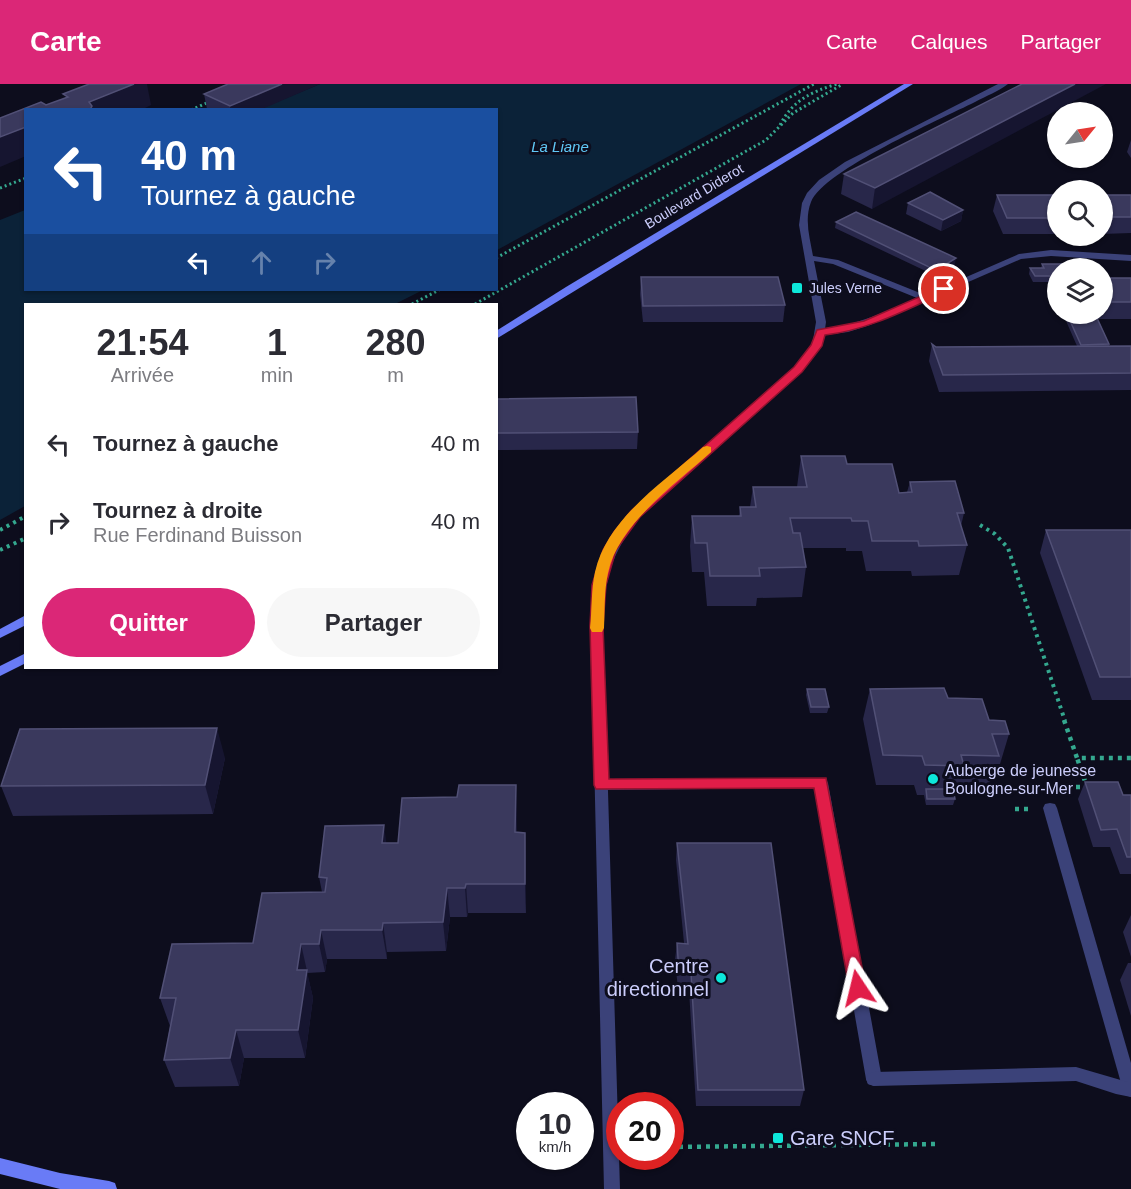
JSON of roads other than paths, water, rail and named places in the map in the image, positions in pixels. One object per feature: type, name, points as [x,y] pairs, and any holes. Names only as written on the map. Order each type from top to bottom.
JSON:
[{"type":"street","name":"Boulevard Diderot","points":[[498,335],[909,84]]},
{"type":"street","points":[[612,1189],[597,626],[599,585],[610,550],[618,535],[636,514],[798,369],[817,346],[821,322],[804,233],[804,208],[809,195],[822,182],[861,157],[1004,84]]},
{"type":"street","points":[[821,332],[848,329],[867,323],[1009,260],[1029,255],[1051,253],[1131,258]]},
{"type":"street","points":[[809,258],[835,262],[925,298]]},
{"type":"street","points":[[0,634],[24,620]]},
{"type":"street","points":[[0,672],[24,658]]},
{"type":"street","points":[[601,785],[821,783],[874,1080],[1076,1074],[1088,1076],[1119,1089],[1131,1090],[1050,808]]},
{"type":"street","points":[[0,1166],[50,1179],[109,1189]]},
{"type":"water","name":"La Liane","points":[[320,84],[801,84],[498,249],[498,108],[262,108]]},
{"type":"water","points":[[24,210],[24,291],[421,291],[397,303],[24,303],[24,507],[0,520],[0,220]]},
{"type":"place","name":"Jules Verne","points":[[797,288]]},
{"type":"place","name":"Auberge de jeunesse Boulogne-sur-Mer","points":[[933,779]]},
{"type":"place","name":"Centre directionnel","points":[[721,978]]},
{"type":"place","name":"Gare SNCF","points":[[778,1138]]}]
